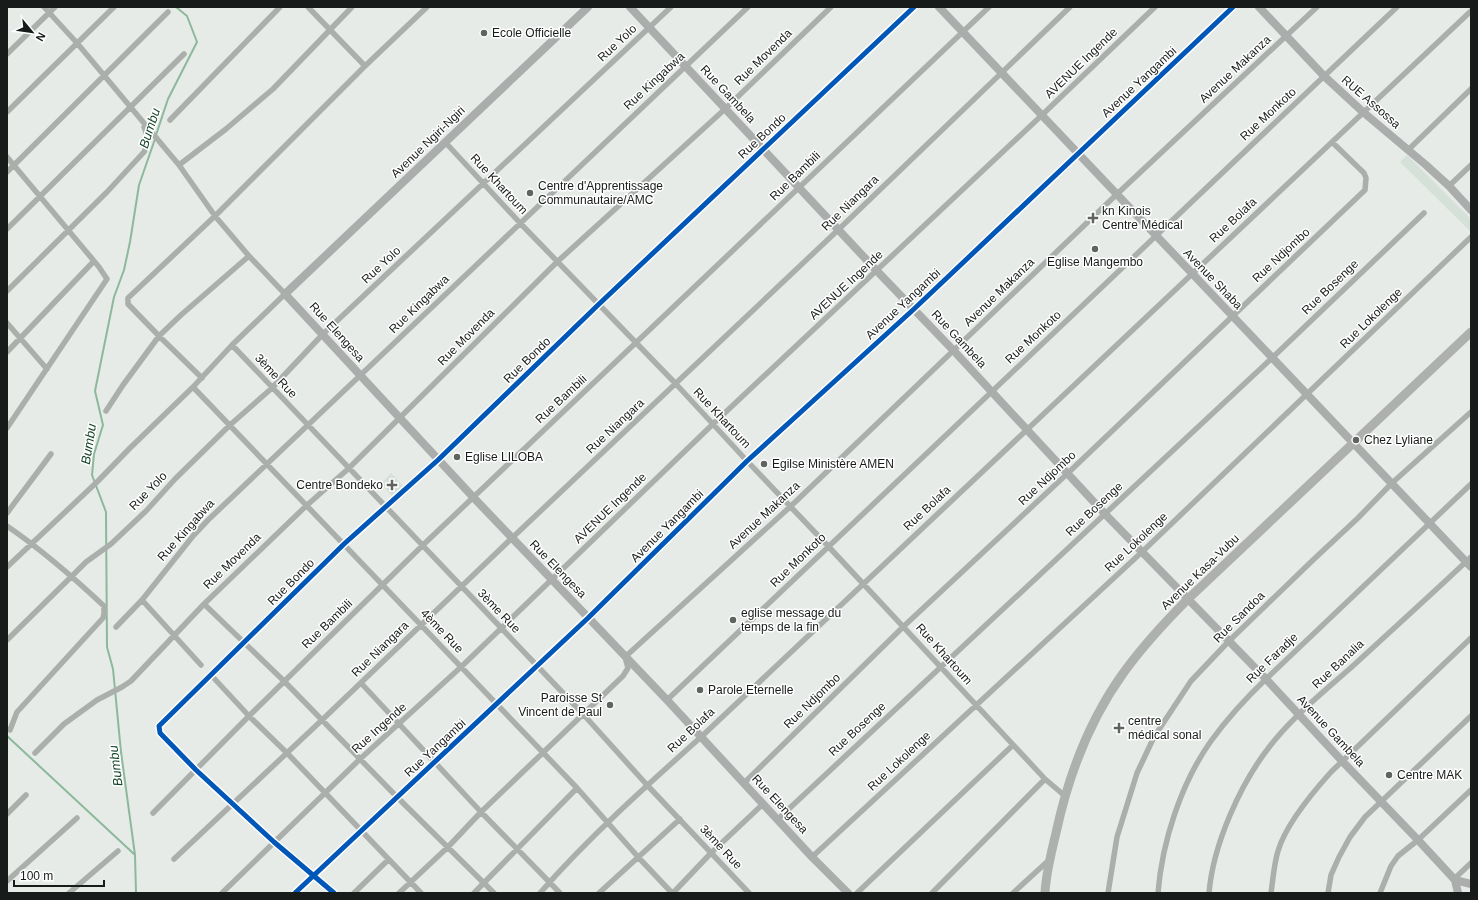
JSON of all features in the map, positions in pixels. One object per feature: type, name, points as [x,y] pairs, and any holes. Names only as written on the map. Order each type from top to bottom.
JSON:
[{"type":"main road","name":"Avenue Kasa-Vubu","points":[[1045,893],[1050,860],[1065,796],[1092,726],[1123,673],[1153,636],[1188,599],[1471,332]]},
{"type":"street","points":[[7,567],[98,481],[202,378],[232,345],[285,294],[249,256],[215,216],[179,165],[77,43],[44,7]]},
{"type":"street","points":[[7,54],[55,7]]},
{"type":"street","points":[[7,112],[114,7]]},
{"type":"street","points":[[170,120],[280,7]]},
{"type":"street","points":[[308,7],[365,66]]},
{"type":"street","points":[[179,165],[226,129],[273,89],[352,7]]},
{"type":"street","points":[[202,378],[128,304],[128,298],[215,216],[365,66],[427,7]]},
{"type":"street","name":"Avenue Ngiri-Ngiri","points":[[285,294],[588,7]]},
{"type":"street","name":"Rue Gambela","points":[[630,7],[838,230],[954,351],[1105,514],[1143,551],[1188,599]]},
{"type":"street","name":"Rue Yolo","points":[[7,640],[72,576],[111,544],[230,426],[272,388],[323,334],[671,7]]},
{"type":"street","name":"Rue Kingabwa","points":[[116,627],[142,600],[193,536],[266,464],[748,7]]},
{"type":"street","name":"Rue Movenda","points":[[35,753],[64,724],[97,700],[122,687],[131,680],[204,604],[306,506],[348,469],[557,262],[725,109],[831,7]]},
{"type":"street","name":"Rue Bondo","points":[[196,770],[160,733],[159,726],[344,544],[438,460],[598,305],[914,7]]},
{"type":"street","name":"Avenue Shaba","points":[[939,7],[1002,72],[1116,195],[1469,562]]},
{"type":"street","name":"Rue Bambili","points":[[153,813],[284,681],[422,546],[989,7]]},
{"type":"street","name":"Rue Niangara","points":[[174,859],[234,804],[512,538],[838,230],[1070,7]]},
{"type":"street","name":"AVENUE Ingende","points":[[551,580],[713,424],[1042,116],[1156,7]]},
{"type":"street","name":"Avenue Yangambi","points":[[588,618],[747,461],[914,309],[1233,7]]},
{"type":"street","name":"RUE Assossa","points":[[1259,7],[1324,76],[1363,112],[1449,186],[1471,210]]},
{"type":"street","name":"Avenue Makanza","points":[[625,657],[791,506],[1116,195],[1317,7]]},
{"type":"street","name":"Rue Monkoto","points":[[667,700],[1397,7]]},
{"type":"street","name":"Rue Bolafa","points":[[540,893],[647,785],[701,737],[1471,11]]},
{"type":"street","points":[[7,172],[168,12]]},
{"type":"street","points":[[7,229],[184,54]]},
{"type":"street","points":[[1408,150],[1471,89]]},
{"type":"street","points":[[7,291],[144,152],[148,139],[143,122]]},
{"type":"street","name":"Rue Khartoum","points":[[445,142],[520,223],[676,384],[904,626],[1045,780],[1065,796]]},
{"type":"street","name":"Rue Ndjombo","points":[[744,783],[904,626],[1068,473],[1365,190],[1366,178],[1364,173],[1332,142]]},
{"type":"street","points":[[7,157],[106,277],[106,281],[8,426]]},
{"type":"street","points":[[1449,186],[1471,165]]},
{"type":"street","name":"Rue Bosenge","points":[[778,819],[1272,358],[1424,213]]},
{"type":"street","name":"Rue Lokolenge","points":[[812,857],[1143,551],[1471,237]]},
{"type":"street","points":[[106,411],[159,336],[193,304],[249,256]]},
{"type":"street","points":[[7,352],[94,261]]},
{"type":"street","name":"Rue Elengesa","points":[[285,294],[438,460],[667,700],[812,857],[848,893]]},
{"type":"street","points":[[7,323],[47,369]]},
{"type":"street","name":"3ème Rue","points":[[232,345],[307,426],[583,714],[647,785],[749,893]]},
{"type":"street","name":"4ème Rue","points":[[193,387],[544,753],[639,858],[673,893]]},
{"type":"street","name":"Rue Sandoa","points":[[1108,893],[1117,837],[1126,806],[1145,756],[1154,737],[1168,714],[1191,681],[1229,641],[1392,483],[1471,412]]},
{"type":"street","points":[[7,513],[51,454]]},
{"type":"street","name":"Rue Faradje","points":[[1158,893],[1163,854],[1174,816],[1192,775],[1211,742],[1247,697],[1471,484]]},
{"type":"street","points":[[7,526],[72,576],[104,606],[103,618],[93,627],[17,712],[10,730]]},
{"type":"street","name":"Rue Banalia","points":[[1209,893],[1214,863],[1223,831],[1233,806],[1259,760],[1270,745],[1299,715],[1469,562]]},
{"type":"street","name":"Rue Ingende","points":[[222,893],[360,759],[461,667],[551,580]]},
{"type":"street","name":"Avenue Gambela","points":[[1188,599],[1266,679],[1454,880]]},
{"type":"street","points":[[142,600],[201,665]]},
{"type":"street","points":[[204,604],[284,681],[397,797],[494,893]]},
{"type":"street","name":"Rue Yangambi","points":[[295,893],[588,618]]},
{"type":"street","points":[[1271,893],[1278,849],[1289,829],[1320,785],[1471,638]]},
{"type":"street","points":[[399,893],[623,676],[628,668],[625,657]]},
{"type":"street","points":[[211,675],[421,893]]},
{"type":"street","points":[[361,683],[481,812],[560,893]]},
{"type":"street","points":[[1328,893],[1331,875],[1339,856],[1350,837],[1365,817],[1471,716]]},
{"type":"street","points":[[857,893],[1013,745]]},
{"type":"street","points":[[196,770],[274,842],[314,874],[334,893]]},
{"type":"street","points":[[932,893],[1045,780]]},
{"type":"street","points":[[474,893],[577,788]]},
{"type":"street","points":[[1380,893],[1391,866],[1398,856],[1418,840],[1471,790]]},
{"type":"street","points":[[7,814],[26,795]]},
{"type":"street","points":[[673,893],[711,853],[763,804]]},
{"type":"street","points":[[7,881],[77,818]]},
{"type":"street","points":[[599,893],[680,819]]},
{"type":"street","points":[[69,893],[118,851]]},
{"type":"street","points":[[354,893],[388,860]]},
{"type":"street","points":[[1013,893],[1050,860]]},
{"type":"street","points":[[1454,880],[1471,863]]},
{"type":"street","points":[[1454,880],[1471,884]]},
{"type":"street","points":[[1454,880],[1458,893]]},
{"type":"shaded area","points":[[1407,155],[1471,219],[1470,231],[1400,162]]},
{"type":"shaded area","name":"Centre Bondeko","points":[[391,473],[403,486],[392,496],[381,484]]},
{"type":"waterway","name":"Bumbu","points":[[156,135],[168,99],[197,42],[187,16],[176,7]]},
{"type":"waterway","name":"Bumbu","points":[[136,893],[135,855],[121,752],[113,669],[107,647],[106,512],[92,475],[94,454],[103,425],[95,391],[114,297],[124,270],[130,242],[139,185],[155,139]]},
{"type":"waterway","points":[[7,736],[134,854]]},
{"type":"cycle path","points":[[334,893],[274,842],[196,770],[160,733],[159,726],[344,544],[438,460],[598,305],[914,7]]},
{"type":"cycle path","points":[[295,893],[588,618],[747,461],[914,309],[1233,7]]},
{"type":"place","name":"Ecole Officielle","points":[[484,33]]},
{"type":"place","name":"Centre d'Apprentissage Communautaire/AMC","points":[[530,193]]},
{"type":"place","name":"kn Kinois Centre Médical","points":[[1093,218]]},
{"type":"place","name":"Eglise Mangembo","points":[[1095,249]]},
{"type":"place","name":"Chez Lyliane","points":[[1356,440]]},
{"type":"place","name":"Eglise LILOBA","points":[[457,457]]},
{"type":"place","name":"Egilse Ministère AMEN","points":[[764,464]]},
{"type":"place","name":"Centre Bondeko","points":[[392,485]]},
{"type":"place","name":"eglise message du temps de la fin","points":[[733,620]]},
{"type":"place","name":"Parole Eternelle","points":[[700,690]]},
{"type":"place","name":"Paroisse St Vincent de Paul","points":[[610,705]]},
{"type":"place","name":"centre médical sonal","points":[[1119,728]]},
{"type":"place","name":"Centre MAK","points":[[1389,775]]}]
